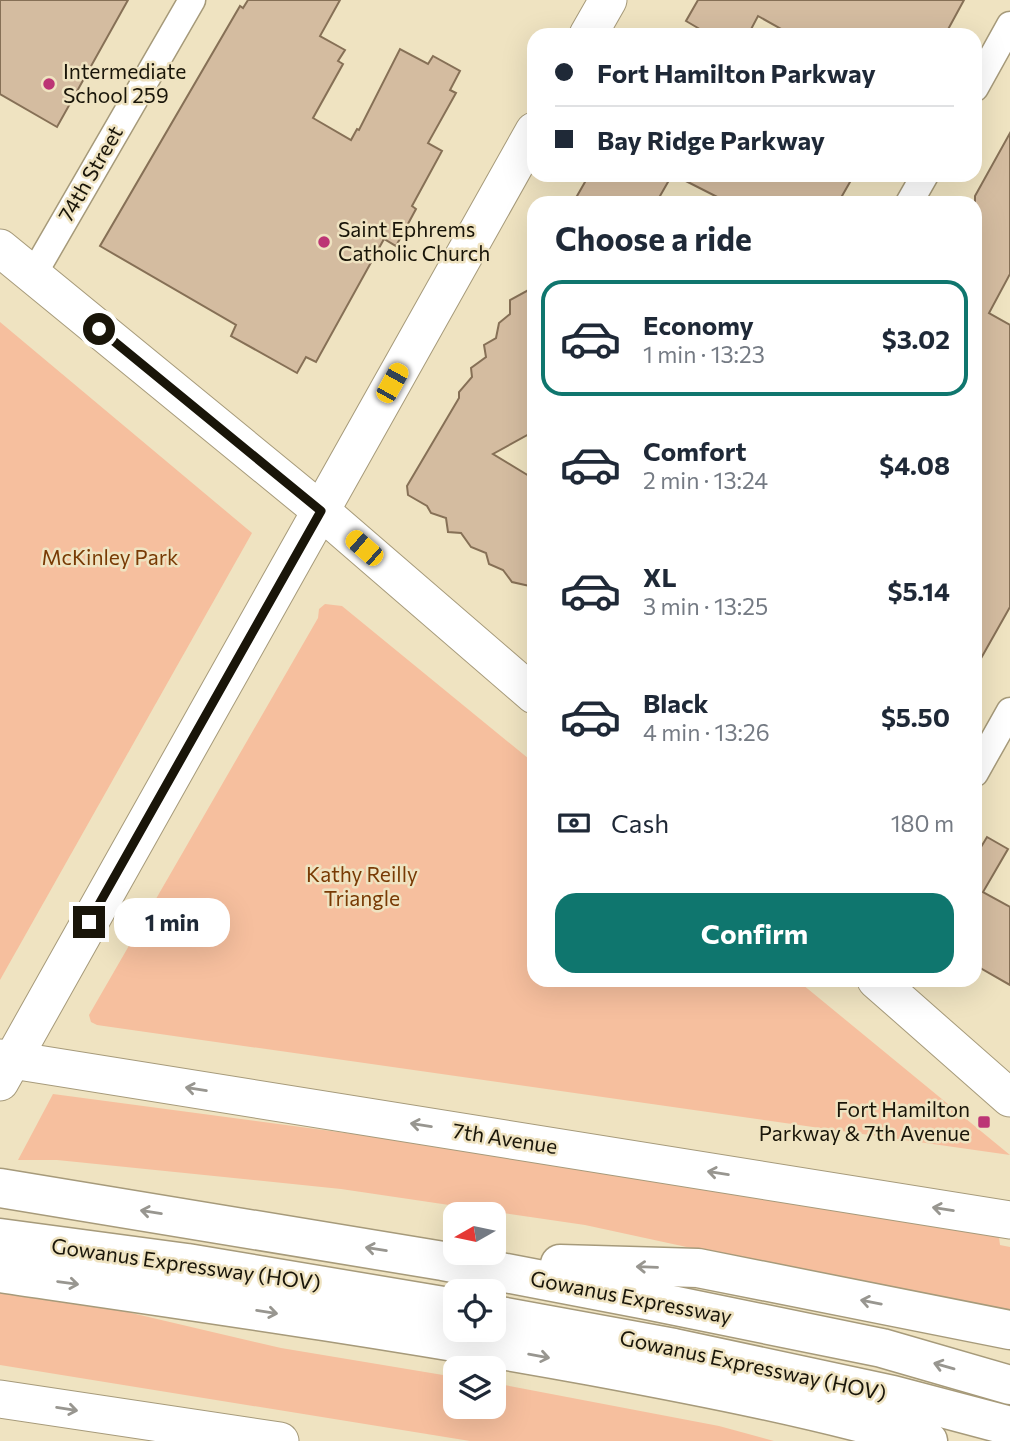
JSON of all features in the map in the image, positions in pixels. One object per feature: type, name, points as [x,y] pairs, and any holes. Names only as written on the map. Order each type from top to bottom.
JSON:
[{"type":"highway","name":"Gowanus Expressway","points":[[0,1188],[443,1261]]},
{"type":"highway","name":"Gowanus Expressway (HOV)","points":[[0,1238],[201,1265],[443,1306]]},
{"type":"highway","points":[[506,1263],[698,1268],[1010,1330]]},
{"type":"highway","name":"Gowanus Expressway","points":[[463,1265],[882,1349],[1010,1385]]},
{"type":"highway","points":[[0,1273],[477,1345],[693,1385],[882,1427],[928,1441]]},
{"type":"highway","name":"Gowanus Expressway (HOV)","points":[[506,1317],[674,1348],[866,1389],[1010,1426]]},
{"type":"highway","points":[[693,1385],[838,1441]]},
{"type":"main road","points":[[592,28],[608,0]]},
{"type":"main road","points":[[4,1066],[527,143]]},
{"type":"main road","points":[[0,248],[321,511],[527,689]]},
{"type":"main road","points":[[884,987],[1010,1098]]},
{"type":"main road","name":"7th Avenue","points":[[4,1066],[1010,1220]]},
{"type":"main road","points":[[0,1399],[213,1436],[280,1441]]},
{"type":"street","name":"74th Street","points":[[33,275],[191,0]]},
{"type":"street","points":[[982,76],[1010,26]]},
{"type":"street","points":[[982,761],[1010,711]]},
{"type":"green space","name":"McKinley Park","points":[[0,322],[252,533],[0,980]]},
{"type":"green space","name":"Kathy Reilly Triangle","points":[[325,604],[342,606],[527,757],[527,987],[806,987],[1010,1155],[97,1025],[91,1022],[89,1015],[318,618],[319,609]]},
{"type":"green space","points":[[53,1094],[436,1145],[998,1229],[1000,1245],[1010,1247],[1010,1317],[585,1225],[506,1213],[506,1202],[443,1204],[341,1189],[57,1160],[18,1160]]},
{"type":"green space","points":[[0,1291],[106,1307],[281,1348],[443,1375],[443,1419],[506,1419],[506,1385],[719,1426],[774,1441],[470,1441],[0,1365]]},
{"type":"building","name":"Intermediate School 259","points":[[0,0],[128,0],[57,127],[0,94]]},
{"type":"building","points":[[248,0],[340,0],[320,36],[345,50],[338,61],[343,64],[313,118],[351,140],[357,129],[359,130],[400,49],[428,64],[433,56],[460,71],[450,90],[456,93],[428,143],[442,151],[412,206],[416,209],[396,246],[384,239],[316,362],[306,357],[297,373],[231,336],[236,325],[100,246],[240,6],[243,8]]},
{"type":"building","points":[[698,0],[964,0],[949,28],[779,28],[758,16],[752,28],[698,28],[686,21]]},
{"type":"building","points":[[1010,133],[1010,274],[989,313],[1010,325],[1010,607],[982,657],[982,196],[975,196]]},
{"type":"building","points":[[585,182],[668,182],[660,196],[577,196]]},
{"type":"building","points":[[688,182],[850,182],[842,196],[715,196]]},
{"type":"building","points":[[527,291],[527,435],[493,454],[527,475],[527,585],[512,582],[503,570],[489,564],[486,553],[471,547],[461,533],[448,532],[446,518],[431,513],[427,506],[408,495],[407,486],[459,398],[459,392],[472,377],[471,368],[486,357],[484,345],[496,338],[499,323],[510,314],[510,300]]},
{"type":"building","points":[[987,837],[1008,849],[983,892],[1010,907],[1010,985],[982,969],[982,845]]},
{"type":"place","name":"Intermediate School 259","points":[[49,84]]},
{"type":"place","name":"Saint Ephrems Catholic Church","points":[[324,242]]},
{"type":"place","name":"Fort Hamilton Parkway & 7th Avenue","points":[[984,1122]]},
{"type":"route","points":[[89,922],[321,511],[99,329]]}]
